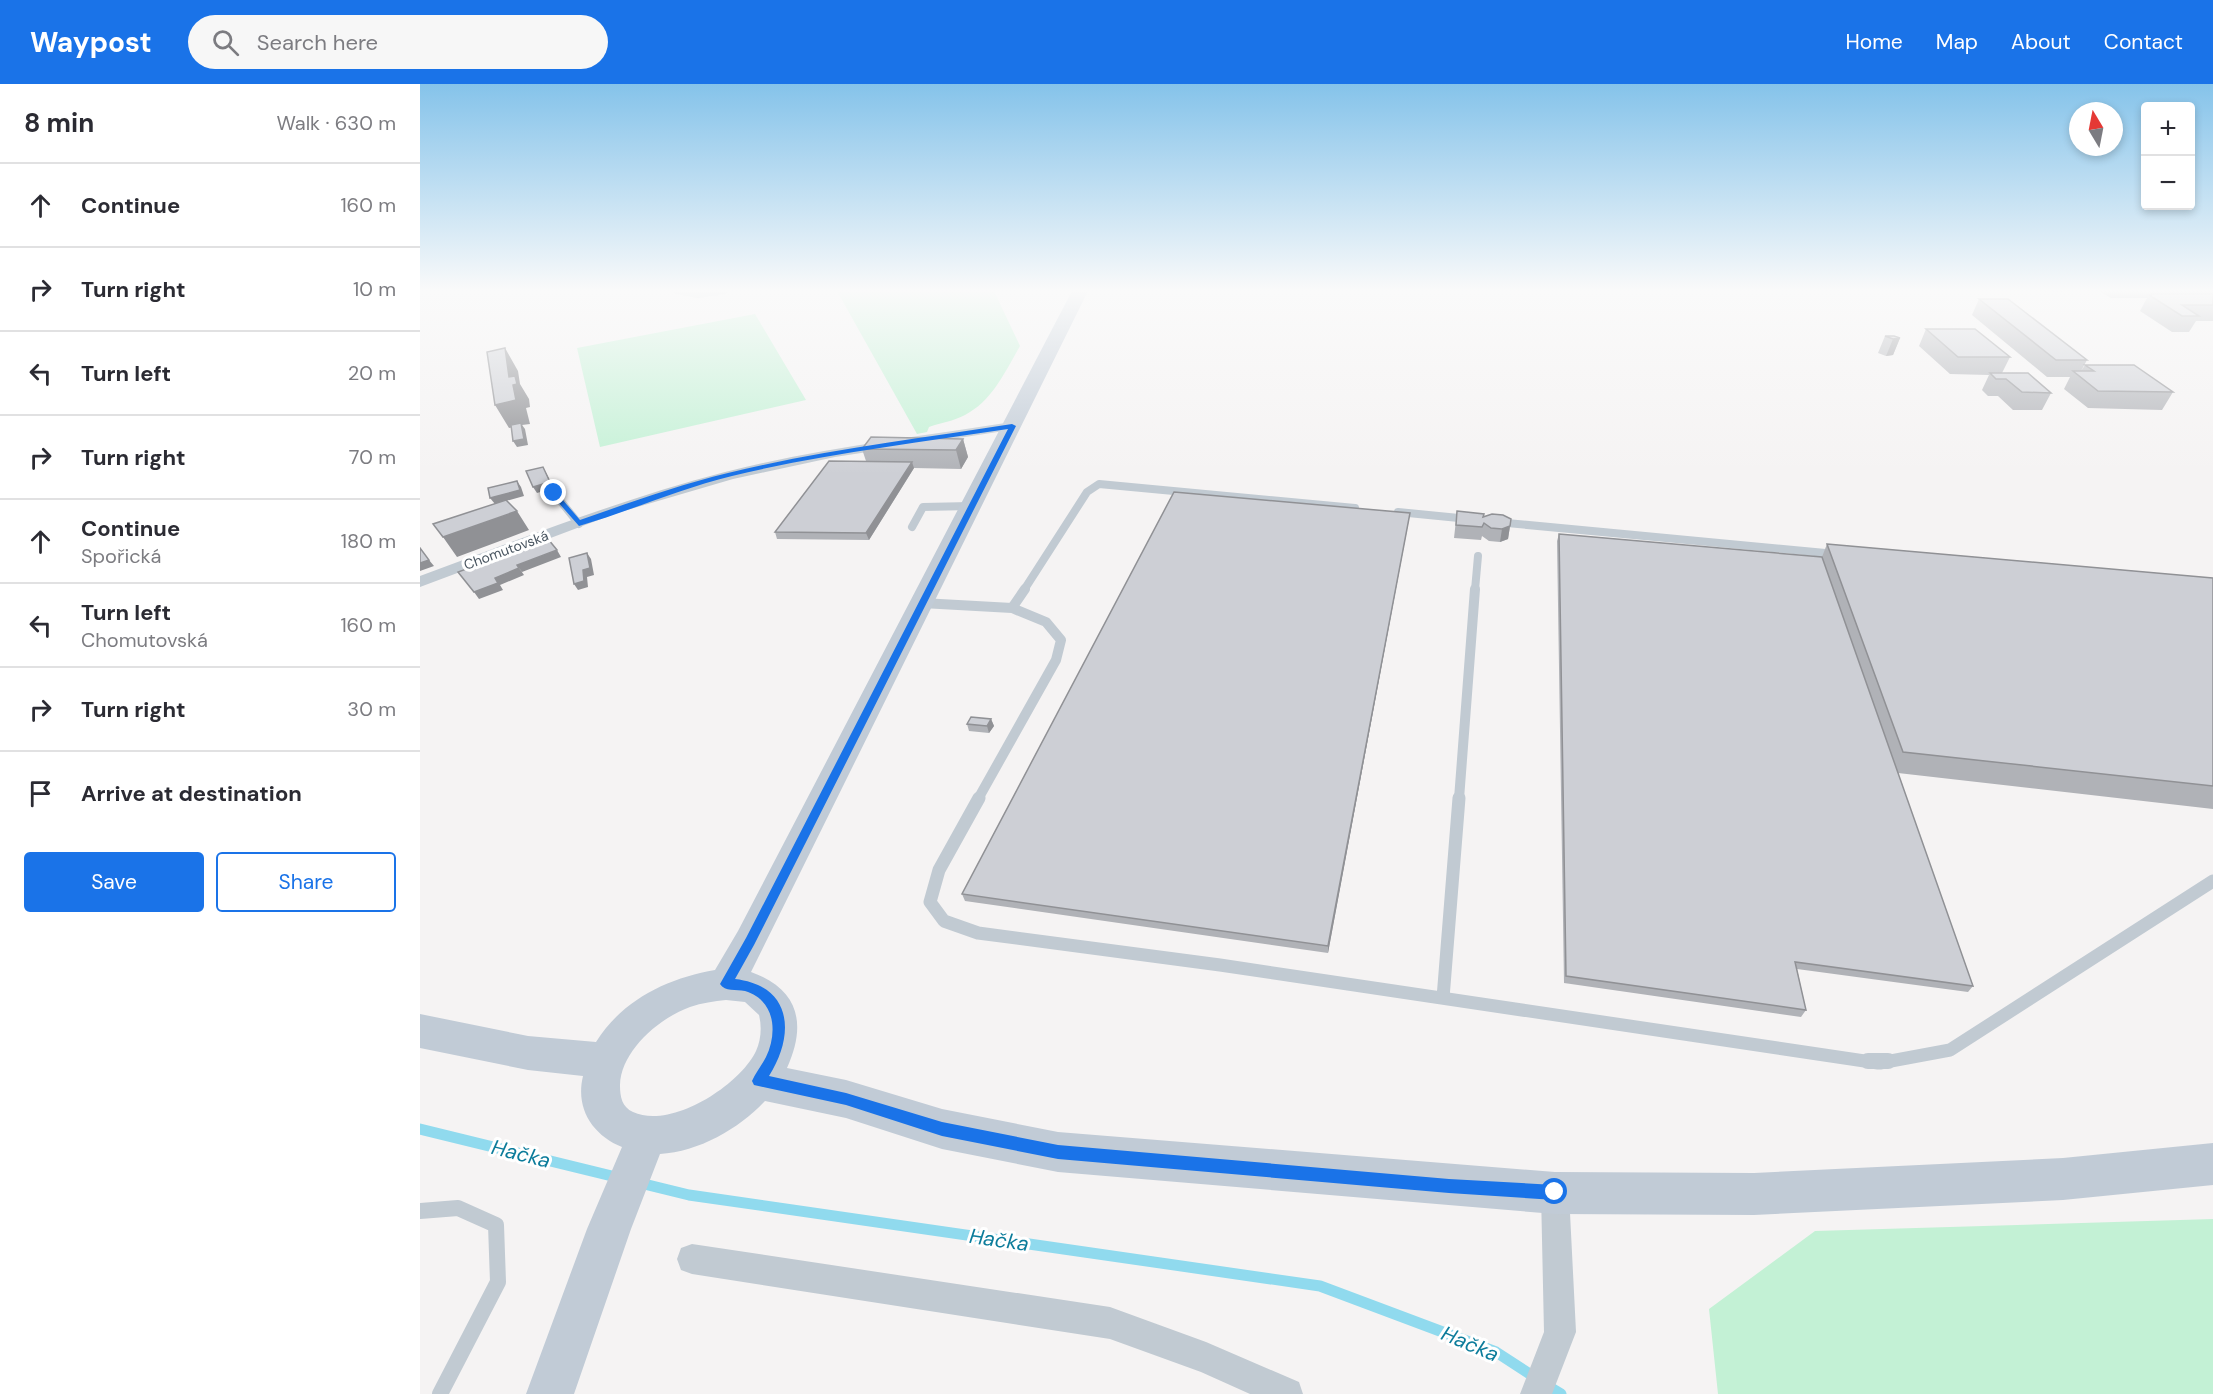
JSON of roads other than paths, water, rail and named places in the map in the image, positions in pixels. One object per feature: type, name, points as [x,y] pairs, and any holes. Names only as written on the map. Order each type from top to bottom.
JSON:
[{"type":"street","points":[[726,984],[1049,352]]},
{"type":"street","name":"Chomutovská","points":[[420,582],[644,500],[730,475],[819,456],[1012,426]]},
{"type":"street","points":[[726,984],[746,986],[762,993],[774,1005],[779,1020],[779,1039],[772,1060],[759,1081],[736,1103],[707,1122],[676,1133],[645,1141],[609,1120],[600,1103],[600,1083],[606,1061],[619,1041],[636,1022],[657,1006],[680,994],[704,986],[726,984]]},
{"type":"street","points":[[420,1031],[528,1053],[606,1061]]},
{"type":"street","points":[[759,1081],[846,1099],[942,1129],[1058,1152],[1449,1186],[1555,1192],[1754,1194],[2063,1179],[2213,1164]]},
{"type":"street","points":[[550,1394],[609,1229],[645,1141]]},
{"type":"street","points":[[1536,1394],[1560,1332],[1555,1192]]},
{"type":"street","points":[[692,1259],[1110,1323],[1206,1358],[1287,1394]]},
{"type":"lane","points":[[1012,608],[1087,492],[1099,484],[1369,509]]},
{"type":"lane","points":[[554,493],[579,524]]},
{"type":"lane","points":[[912,527],[923,507],[970,506]]},
{"type":"lane","points":[[1393,512],[1475,520]]},
{"type":"lane","points":[[1487,521],[1846,555]]},
{"type":"lane","points":[[1443,998],[1478,556]]},
{"type":"lane","points":[[922,603],[1012,608],[1046,622],[1061,640],[1056,660],[939,870],[930,902],[944,921],[978,933],[1220,965],[1879,1064],[1950,1050],[2213,881]]},
{"type":"lane","points":[[420,1211],[458,1208],[496,1225],[498,1282],[440,1394]]},
{"type":"waterway","name":"Hačka","points":[[420,1129],[620,1178]]},
{"type":"waterway","name":"Hačka","points":[[640,1183],[689,1195],[1320,1286],[1496,1352],[1536,1378]]},
{"type":"waterway","name":"Hačka","points":[[1546,1385],[1561,1394]]}]
